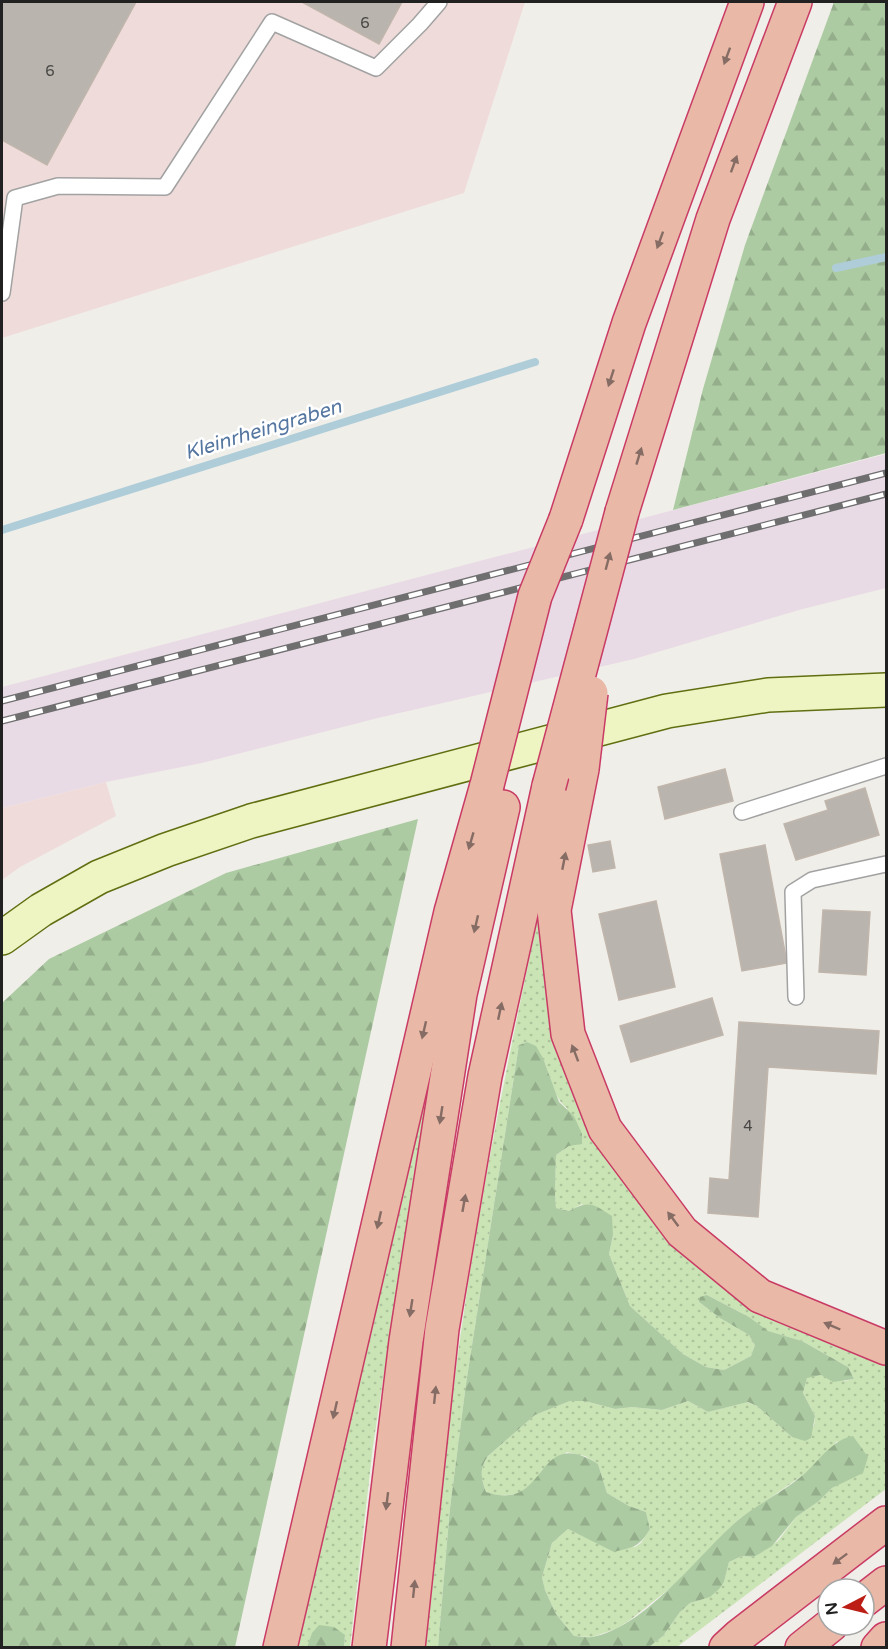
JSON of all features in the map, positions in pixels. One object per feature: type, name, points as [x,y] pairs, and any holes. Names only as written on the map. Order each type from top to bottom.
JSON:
[{"type":"highway","points":[[279,1647],[451,912],[497,785],[555,597],[566,519],[629,323],[747,2]]},
{"type":"highway","points":[[408,1647],[442,1329],[485,1076],[549,786],[622,512],[714,219],[795,2]]},
{"type":"highway","points":[[595,610],[590,700],[582,769],[554,910],[568,1034],[605,1129],[682,1232],[760,1296],[886,1348]]},
{"type":"highway","points":[[369,1647],[406,1341],[460,994],[497,785]]},
{"type":"highway","points":[[726,1647],[886,1523]]},
{"type":"highway","points":[[802,1647],[816,1636]]},
{"type":"highway","points":[[878,1647],[886,1639]]},
{"type":"main road","points":[[2,938],[41,910],[99,877],[166,850],[251,821],[668,711],[768,695],[886,690]]},
{"type":"lane","points":[[2,293],[15,198],[58,186],[165,187],[272,22],[376,68],[439,2]]},
{"type":"lane","points":[[742,812],[886,766]]},
{"type":"lane","points":[[796,997],[793,892],[812,880],[886,864]]},
{"type":"shaded area","points":[[2,2],[525,2],[464,193],[2,338]]},
{"type":"shaded area","points":[[886,454],[886,588],[799,610],[634,659],[378,718],[202,763],[106,782],[2,808],[2,687]]},
{"type":"shaded area","points":[[106,782],[116,816],[20,867],[2,880],[2,808]]},
{"type":"green space","points":[[834,2],[886,2],[886,453],[673,510],[703,389],[745,245]]},
{"type":"green space","points":[[418,819],[235,1647],[2,1647],[2,1003],[49,959],[226,873]]},
{"type":"green space","points":[[538,917],[542,918],[544,975],[551,1028],[563,1069],[613,1168],[642,1206],[672,1238],[886,1359],[886,1489],[677,1647],[649,1647],[663,1636],[680,1612],[690,1603],[709,1597],[724,1582],[729,1562],[742,1556],[754,1557],[778,1541],[796,1517],[819,1501],[832,1488],[857,1474],[837,1441],[803,1475],[738,1520],[679,1581],[630,1620],[616,1629],[592,1637],[574,1636],[556,1614],[545,1590],[542,1577],[552,1543],[568,1529],[583,1536],[635,1547],[641,1543],[650,1529],[646,1512],[629,1506],[607,1493],[598,1464],[585,1456],[567,1452],[542,1470],[533,1484],[518,1494],[497,1496],[486,1492],[483,1482],[482,1469],[488,1456],[535,1415],[570,1401],[585,1401],[615,1409],[632,1407],[662,1410],[688,1401],[708,1412],[747,1402],[757,1406],[792,1437],[814,1426],[815,1416],[803,1393],[807,1377],[821,1375],[845,1381],[854,1379],[848,1367],[802,1341],[767,1331],[749,1317],[707,1295],[699,1302],[749,1335],[755,1345],[751,1356],[724,1370],[706,1367],[683,1354],[630,1306],[609,1254],[613,1235],[582,1204],[569,1211],[556,1208],[556,1155],[569,1146],[567,1108],[555,1092],[541,1055],[527,1042],[519,1045],[466,1384],[450,1508],[438,1647],[425,1648],[444,1463],[469,1278],[510,1052]]},
{"type":"green space","points":[[527,1042],[536,1046],[543,1058],[559,1102],[574,1116],[582,1134],[582,1144],[569,1146],[556,1155],[556,1208],[569,1211],[582,1205],[591,1205],[612,1216],[613,1235],[609,1254],[630,1306],[683,1354],[706,1367],[724,1370],[751,1356],[755,1345],[749,1335],[699,1302],[700,1297],[707,1295],[749,1317],[768,1331],[802,1341],[848,1367],[854,1379],[833,1382],[821,1375],[807,1378],[803,1393],[815,1416],[811,1438],[805,1441],[792,1437],[757,1406],[748,1402],[708,1412],[688,1401],[662,1410],[632,1407],[615,1409],[585,1401],[570,1401],[535,1415],[488,1456],[483,1465],[482,1474],[486,1492],[507,1495],[521,1491],[551,1461],[562,1454],[577,1454],[598,1464],[607,1493],[629,1506],[646,1512],[650,1529],[639,1543],[631,1547],[614,1552],[568,1529],[552,1543],[542,1577],[545,1590],[556,1614],[574,1636],[590,1637],[612,1631],[632,1620],[670,1588],[737,1521],[796,1480],[839,1441],[853,1436],[868,1457],[863,1473],[832,1488],[819,1501],[796,1517],[772,1546],[754,1557],[742,1556],[729,1562],[724,1582],[719,1589],[710,1597],[690,1603],[680,1612],[663,1636],[649,1647],[438,1647],[450,1508],[466,1384],[519,1045]]},
{"type":"green space","points":[[427,1080],[373,1446],[350,1647],[344,1647],[345,1635],[312,1634],[307,1647],[293,1648]]},
{"type":"green space","points":[[319,1625],[334,1627],[345,1635],[344,1647],[307,1647],[312,1633]]},
{"type":"building","points":[[2,2],[136,2],[47,165],[2,140]]},
{"type":"building","points":[[302,2],[402,2],[379,44]]},
{"type":"building","points":[[725,769],[733,801],[665,819],[658,787]]},
{"type":"building","points":[[865,788],[879,835],[796,860],[784,824],[828,810],[825,801]]},
{"type":"building","points":[[610,841],[615,868],[593,872],[588,845]]},
{"type":"building","points":[[765,845],[787,963],[742,971],[720,854]]},
{"type":"building","points":[[656,901],[675,987],[619,1000],[599,914]]},
{"type":"building","points":[[823,910],[870,912],[866,975],[819,972]]},
{"type":"building","points":[[712,998],[723,1035],[631,1062],[620,1026]]},
{"type":"building","points":[[739,1022],[879,1031],[876,1074],[768,1067],[758,1217],[708,1213],[710,1178],[729,1180]]},
{"type":"waterway","name":"Kleinrheingraben","points":[[836,268],[886,257]]},
{"type":"waterway","name":"Kleinrheingraben","points":[[2,530],[535,362]]},
{"type":"railway","points":[[2,701],[886,473]]},
{"type":"railway","points":[[2,721],[886,494]]}]
